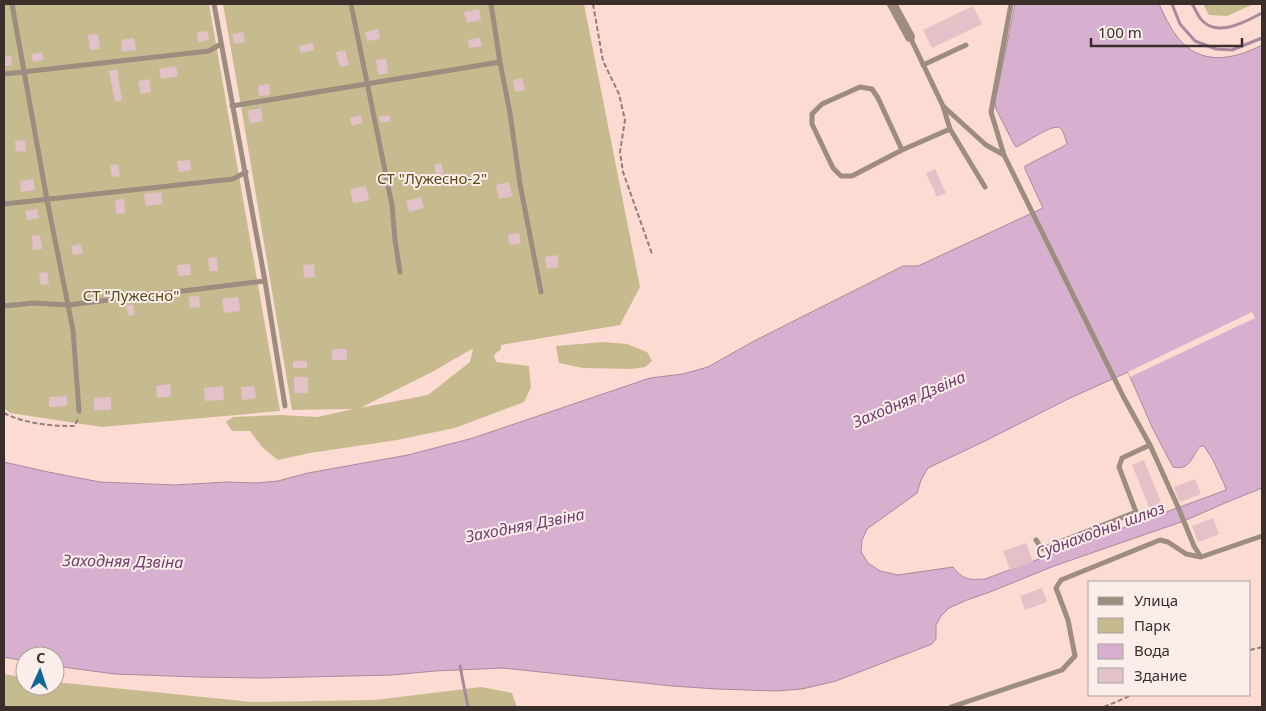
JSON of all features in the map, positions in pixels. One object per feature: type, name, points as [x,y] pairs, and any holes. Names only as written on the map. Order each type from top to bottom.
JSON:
[{"type":"street","points":[[892,4],[910,37]]},
{"type":"lane","points":[[12,4],[68,305],[79,411]]},
{"type":"lane","points":[[214,4],[246,172],[285,406]]},
{"type":"lane","points":[[351,4],[392,205],[400,272]]},
{"type":"lane","points":[[491,4],[520,184],[541,292]]},
{"type":"lane","points":[[1011,4],[991,112],[1004,155],[1124,398],[1150,445],[1194,546],[1201,557]]},
{"type":"lane","points":[[910,37],[943,106],[950,129],[985,187]]},
{"type":"lane","points":[[4,74],[209,51],[221,44]]},
{"type":"lane","points":[[924,65],[966,45]]},
{"type":"lane","points":[[232,106],[500,62]]},
{"type":"lane","points":[[902,150],[872,89],[860,87],[822,104],[812,114],[812,124],[833,168],[841,176],[852,176],[902,150],[950,129]]},
{"type":"lane","points":[[943,106],[986,145],[1004,155]]},
{"type":"lane","points":[[4,204],[234,179],[246,172]]},
{"type":"lane","points":[[4,306],[34,303],[68,305],[265,281]]},
{"type":"lane","points":[[1036,540],[1042,548],[1136,512],[1119,468],[1122,458],[1150,445]]},
{"type":"lane","points":[[952,707],[1062,670],[1075,656],[1068,620],[1056,588],[1060,580],[1160,540],[1168,542],[1186,554],[1201,557],[1262,536]]},
{"type":"path","points":[[593,4],[603,60],[619,94],[625,120],[620,152],[623,172],[652,254]]},
{"type":"path","points":[[4,413],[13,418],[52,426],[74,426],[79,411]]},
{"type":"path","points":[[1104,707],[1130,696]]},
{"type":"green space","name":"СТ \"Лужесно\"","points":[[4,4],[209,4],[280,411],[102,427],[10,413],[4,408]]},
{"type":"green space","name":"СТ \"Лужесно-2\"","points":[[223,4],[584,4],[640,287],[620,325],[501,345],[501,349],[494,355],[496,362],[529,366],[531,387],[524,402],[455,428],[278,460],[262,447],[250,431],[232,431],[226,422],[233,417],[280,415],[317,417],[354,409],[292,410]],"holes":[[[473,349],[470,362],[428,395],[360,408]]]},
{"type":"green space","points":[[1203,4],[1254,4],[1227,16],[1209,15]]},
{"type":"green space","points":[[603,342],[627,344],[647,352],[652,361],[645,367],[631,369],[583,368],[559,363],[556,346]]},
{"type":"green space","points":[[4,674],[15,676],[15,696],[65,696],[65,683],[252,702],[375,700],[481,687],[512,693],[517,707],[4,707]]},
{"type":"water","name":"Заходняя Дзвіна","points":[[1015,4],[1159,4],[1178,38],[1197,53],[1218,58],[1229,57],[1262,45],[1262,488],[1184,521],[1054,566],[967,600],[949,608],[941,616],[936,625],[936,639],[932,644],[836,681],[802,689],[776,691],[672,686],[503,668],[392,675],[261,678],[115,674],[65,667],[65,646],[15,646],[15,659],[4,657],[4,462],[100,482],[175,485],[278,481],[308,473],[408,455],[473,438],[650,378],[683,374],[708,367],[754,341],[903,266],[918,266],[1043,208],[1025,166],[1066,145],[1063,133],[1060,128],[1051,128],[1016,147],[996,109],[995,102]],"holes":[[[1128,372],[1152,427],[1173,467],[1184,467],[1201,446],[1204,446],[1213,460],[1226,490],[985,579],[963,577],[953,567],[898,575],[880,571],[868,563],[861,552],[862,540],[867,529],[917,493],[921,480],[928,468],[1068,399]]]},
{"type":"pier","points":[[1252,312],[1255,318],[1130,377],[1128,372]]},
{"type":"building","points":[[973,6],[982,24],[932,48],[923,30]]},
{"type":"building","points":[[479,9],[481,20],[467,23],[464,12]]},
{"type":"building","points":[[378,29],[380,39],[367,41],[365,32]]},
{"type":"building","points":[[208,31],[209,40],[198,42],[197,32]]},
{"type":"building","points":[[243,32],[245,42],[234,44],[232,34]]},
{"type":"building","points":[[98,34],[100,49],[90,50],[88,35]]},
{"type":"building","points":[[134,38],[136,50],[122,52],[121,40]]},
{"type":"building","points":[[480,38],[482,46],[469,48],[468,40]]},
{"type":"building","points":[[313,43],[314,50],[301,53],[299,46]]},
{"type":"building","points":[[345,50],[349,65],[340,67],[336,52]]},
{"type":"building","points":[[42,52],[44,60],[33,62],[31,54]]},
{"type":"building","points":[[11,56],[12,65],[4,66],[4,57]]},
{"type":"building","points":[[386,58],[388,73],[378,75],[376,60]]},
{"type":"building","points":[[176,66],[178,76],[161,79],[159,69]]},
{"type":"building","points":[[117,69],[122,100],[115,102],[109,71]]},
{"type":"building","points":[[522,78],[525,90],[515,92],[513,80]]},
{"type":"building","points":[[149,79],[151,92],[141,94],[138,81]]},
{"type":"building","points":[[269,84],[270,95],[259,96],[258,86]]},
{"type":"building","points":[[261,108],[263,121],[250,124],[247,111]]},
{"type":"building","points":[[361,115],[362,123],[352,126],[350,118]]},
{"type":"building","points":[[389,115],[391,121],[381,123],[379,117]]},
{"type":"building","points":[[25,140],[26,151],[16,152],[15,141]]},
{"type":"building","points":[[190,160],[191,170],[179,172],[177,161]]},
{"type":"building","points":[[441,163],[444,174],[436,176],[434,165]]},
{"type":"building","points":[[118,164],[120,176],[112,177],[110,165]]},
{"type":"building","points":[[935,169],[946,193],[937,197],[926,173]]},
{"type":"building","points":[[33,179],[35,190],[21,192],[20,181]]},
{"type":"building","points":[[509,182],[512,196],[499,199],[496,185]]},
{"type":"building","points":[[366,186],[369,200],[353,203],[350,189]]},
{"type":"building","points":[[161,192],[162,204],[146,206],[144,194]]},
{"type":"building","points":[[421,197],[424,208],[409,212],[406,201]]},
{"type":"building","points":[[124,199],[125,213],[116,214],[115,200]]},
{"type":"building","points":[[37,209],[39,218],[27,220],[25,211]]},
{"type":"building","points":[[519,233],[521,243],[509,245],[508,234]]},
{"type":"building","points":[[40,235],[42,249],[33,250],[32,236]]},
{"type":"building","points":[[81,244],[83,254],[73,255],[71,246]]},
{"type":"building","points":[[557,255],[559,267],[547,269],[545,257]]},
{"type":"building","points":[[217,257],[218,271],[210,271],[208,258]]},
{"type":"building","points":[[190,264],[191,275],[178,276],[177,265]]},
{"type":"building","points":[[314,264],[315,277],[304,278],[303,265]]},
{"type":"building","points":[[47,272],[49,284],[41,285],[39,273]]},
{"type":"building","points":[[199,296],[200,307],[190,308],[189,297]]},
{"type":"building","points":[[238,297],[240,311],[224,313],[222,299]]},
{"type":"building","points":[[133,304],[135,315],[128,316],[126,306]]},
{"type":"building","points":[[332,349],[347,349],[347,360],[332,360]]},
{"type":"building","points":[[293,361],[307,361],[307,368],[293,368]]},
{"type":"building","points":[[294,377],[308,377],[308,393],[294,393]]},
{"type":"building","points":[[170,384],[171,396],[157,398],[156,386]]},
{"type":"building","points":[[223,386],[224,400],[205,401],[204,388]]},
{"type":"building","points":[[254,386],[256,398],[242,400],[241,387]]},
{"type":"building","points":[[67,396],[67,406],[49,407],[49,397]]},
{"type":"building","points":[[111,397],[111,410],[94,410],[94,398]]},
{"type":"building","points":[[1144,460],[1162,505],[1150,510],[1132,465]]},
{"type":"building","points":[[1195,479],[1201,494],[1180,502],[1174,487]]},
{"type":"building","points":[[1213,518],[1219,534],[1198,542],[1192,526]]},
{"type":"building","points":[[1026,543],[1033,562],[1010,570],[1003,551]]},
{"type":"building","points":[[1042,588],[1047,602],[1025,610],[1020,596]]},
{"type":"waterway","points":[[1172,4],[1180,24],[1195,41],[1216,49],[1232,50],[1262,38]]},
{"type":"waterway","points":[[1192,4],[1200,18],[1206,24],[1214,27],[1230,27],[1262,13]]},
{"type":"waterway","points":[[460,666],[468,707]]},
{"type":"water label","name":"Суднаходны шлюз","points":[[1100,530]]}]
